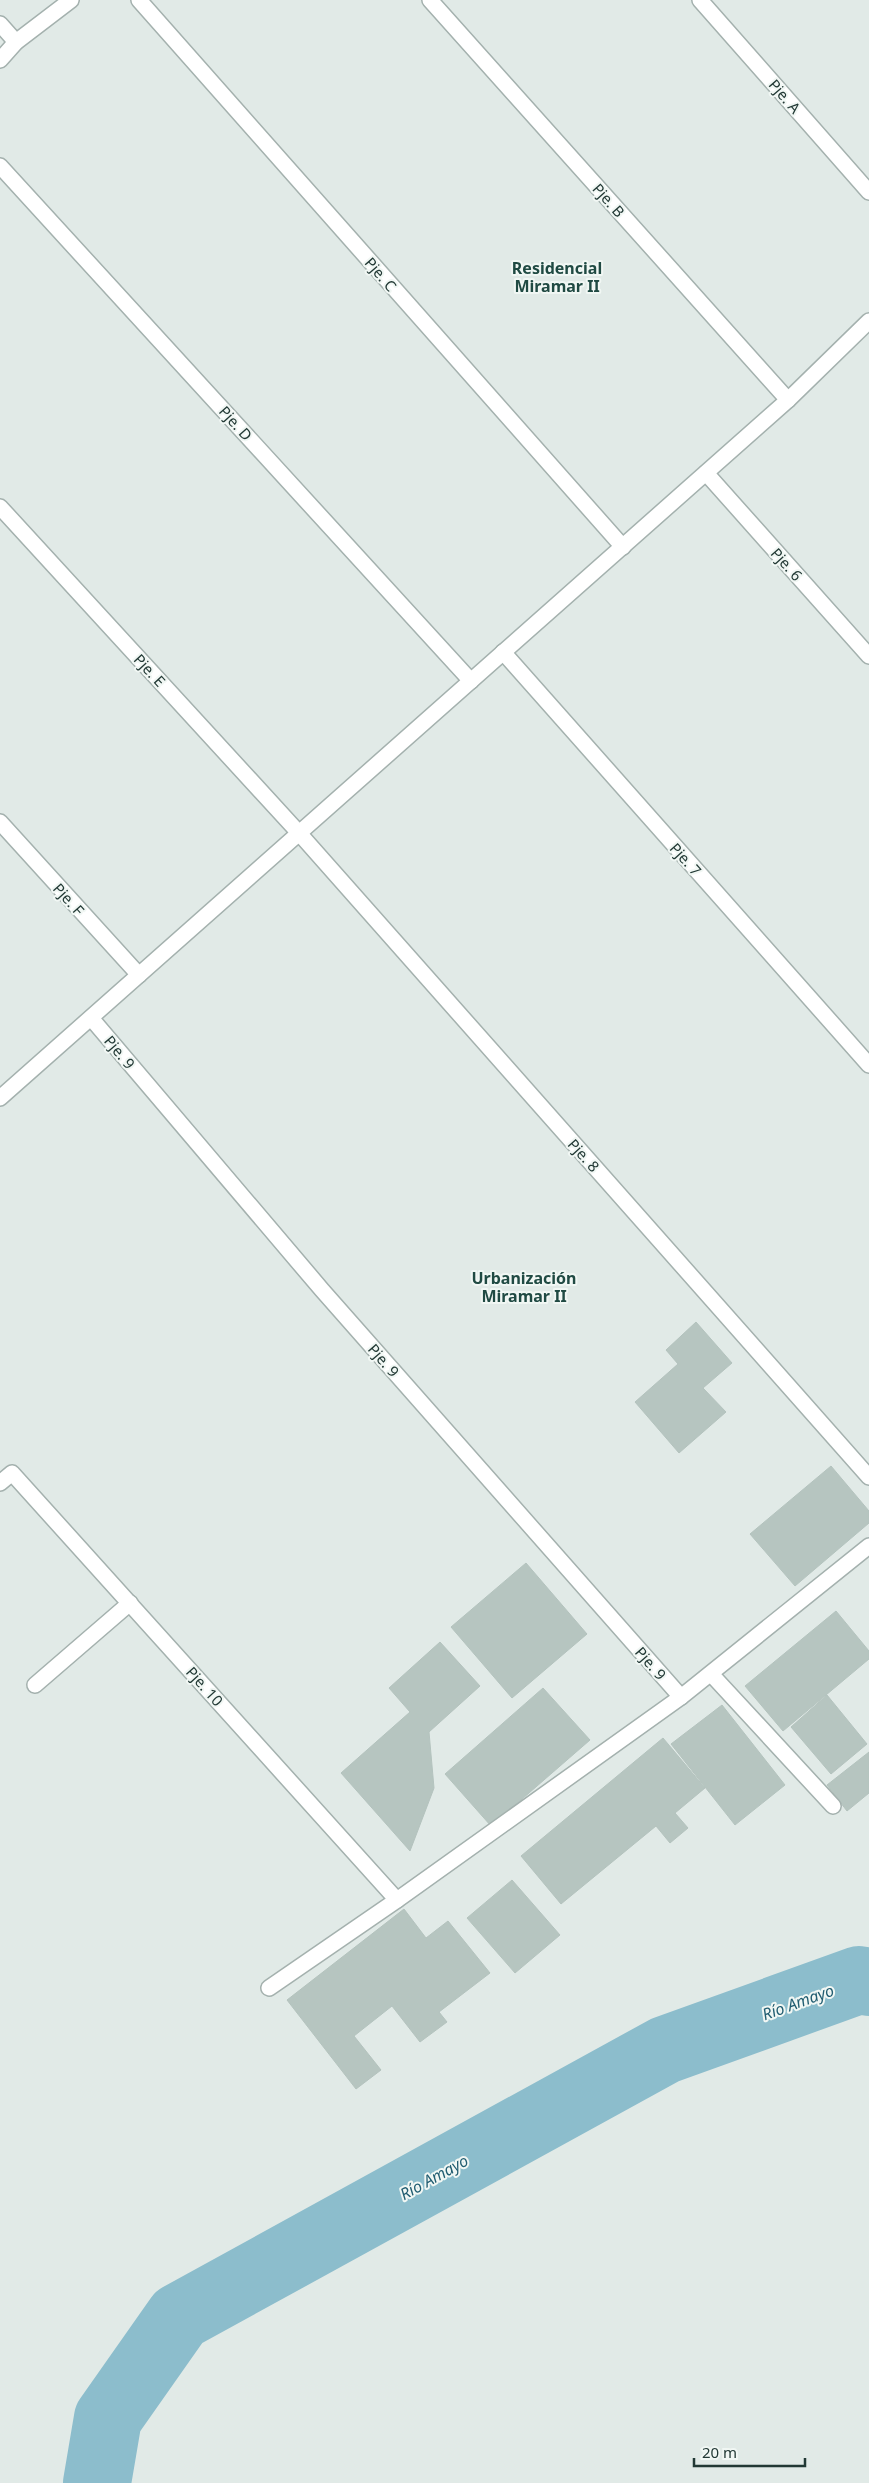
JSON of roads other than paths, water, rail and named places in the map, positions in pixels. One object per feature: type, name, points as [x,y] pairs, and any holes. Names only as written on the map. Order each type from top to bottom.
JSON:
[{"type":"street","points":[[0,60],[16,42],[71,0]]},
{"type":"street","name":"Pje. C","points":[[139,0],[623,548]]},
{"type":"street","name":"Pje. B","points":[[430,0],[788,400]]},
{"type":"street","name":"Pje. A","points":[[700,0],[869,192]]},
{"type":"street","points":[[0,24],[16,42]]},
{"type":"street","name":"Pje. D","points":[[0,166],[471,681]]},
{"type":"street","points":[[0,1098],[623,548],[788,400],[869,322]]},
{"type":"street","name":"Pje. 6","points":[[706,473],[869,656]]},
{"type":"street","name":"Pje. E","points":[[0,507],[299,833]]},
{"type":"street","name":"Pje. 7","points":[[503,652],[869,1065]]},
{"type":"street","name":"Pje. F","points":[[0,822],[139,975]]},
{"type":"street","name":"Pje. 8","points":[[299,833],[869,1477]]},
{"type":"street","name":"Pje. 9","points":[[91,1018],[322,1290],[681,1697]]},
{"type":"street","name":"Pje. 10","points":[[6,1478],[130,1603],[396,1900]]},
{"type":"street","points":[[269,1988],[712,1675],[869,1546]]},
{"type":"street","points":[[35,1685],[130,1603]]},
{"type":"street","points":[[712,1675],[833,1806]]},
{"type":"waterway","name":"Río Amayo","points":[[97,2483],[108,2418],[179,2317],[665,2050],[859,1980],[869,1982]]},
{"type":"district","name":"Residencial Miramar II","points":[[557,277]]},
{"type":"district","name":"Urbanización Miramar II","points":[[524,1287]]}]
